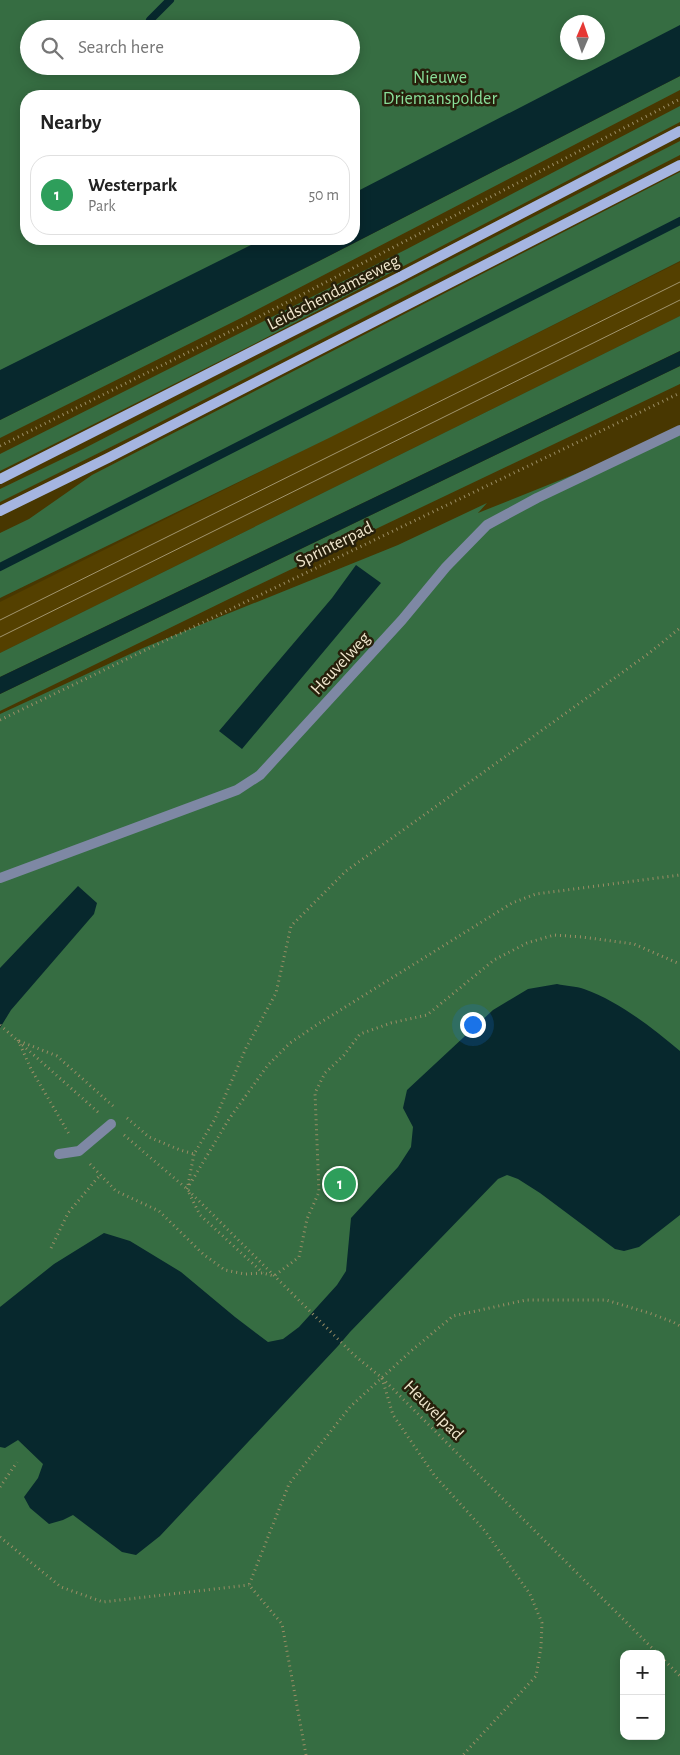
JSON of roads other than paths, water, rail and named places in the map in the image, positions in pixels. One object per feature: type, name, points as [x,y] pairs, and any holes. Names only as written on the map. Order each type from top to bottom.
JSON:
[{"type":"main road","name":"Leidschendamseweg","points":[[0,479],[407,273],[680,131]]},
{"type":"main road","points":[[0,511],[108,458],[680,165]]},
{"type":"street","name":"Heuvelweg","points":[[0,878],[237,790],[260,775],[487,525],[537,498],[680,430]]},
{"type":"street","points":[[59,1154],[79,1151],[111,1124]]},
{"type":"water","points":[[680,25],[680,76],[360,240],[360,190]]},
{"type":"water","points":[[251,245],[350,245],[0,420],[0,370]]},
{"type":"water","points":[[680,351],[680,366],[0,694],[0,677]]},
{"type":"water","points":[[356,565],[381,583],[242,749],[219,731],[332,598]]},
{"type":"water","points":[[78,886],[97,903],[94,914],[11,1010],[0,1028],[0,968]]},
{"type":"water","points":[[557,984],[581,988],[623,1008],[680,1051],[680,1215],[639,1247],[624,1251],[615,1249],[540,1193],[518,1179],[507,1175],[498,1179],[350,1332],[160,1536],[136,1555],[122,1552],[73,1515],[49,1524],[30,1508],[24,1497],[38,1478],[43,1464],[18,1440],[5,1448],[0,1447],[0,1307],[54,1264],[104,1233],[130,1241],[181,1272],[268,1342],[283,1339],[299,1327],[337,1285],[346,1271],[351,1218],[398,1167],[411,1147],[413,1127],[403,1108],[407,1090],[493,1010],[528,989]]},
{"type":"waterway","points":[[150,20],[170,0]]},
{"type":"waterway","points":[[0,567],[680,221]]},
{"type":"tram line","points":[[0,620],[680,282]]},
{"type":"tram line","points":[[0,637],[680,300]]},
{"type":"place","name":"Westerpark","points":[[340,1184]]},
{"type":"park label","name":"Nieuwe Driemanspolder","points":[[440,87]]}]
